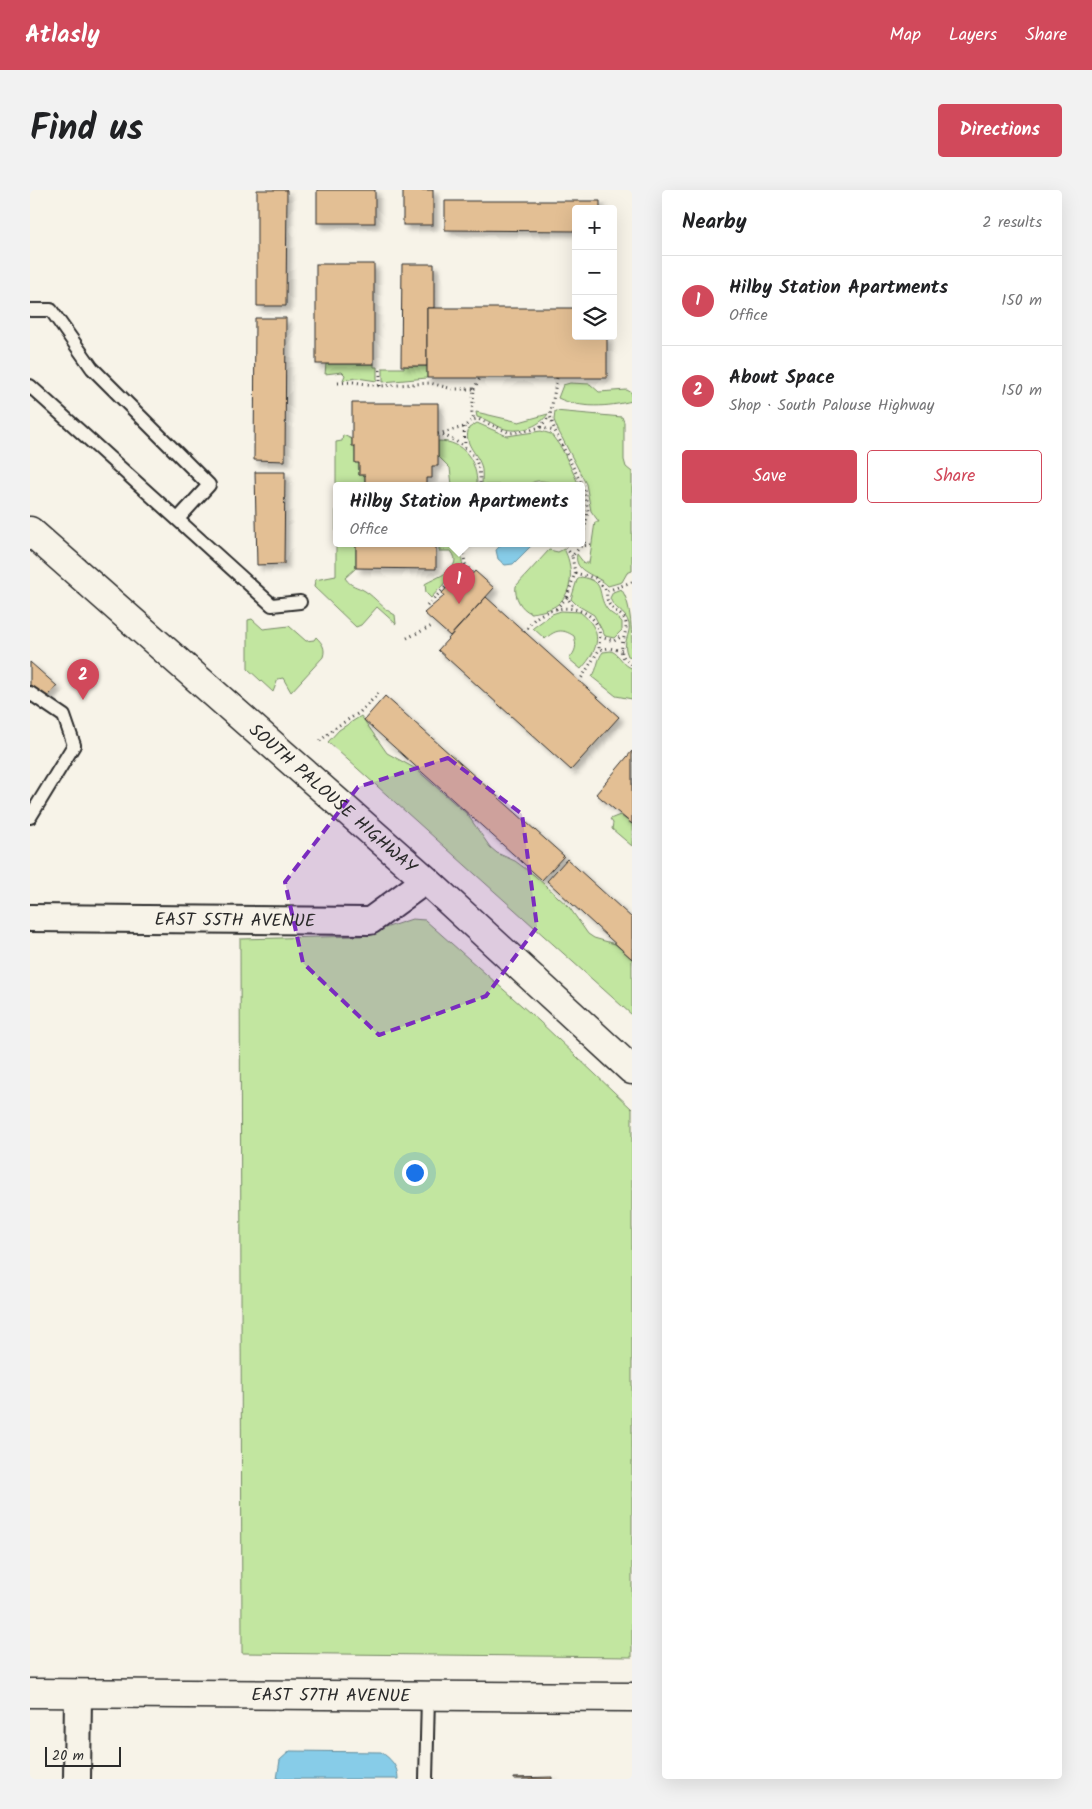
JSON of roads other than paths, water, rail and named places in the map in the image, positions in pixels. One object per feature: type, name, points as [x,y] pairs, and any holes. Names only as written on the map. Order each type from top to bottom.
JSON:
[{"type":"main road","name":"SOUTH PALOUSE HIGHWAY","points":[[30,531],[426,880],[632,1070]]},
{"type":"main road","name":"EAST 57TH AVENUE","points":[[30,1693],[632,1697]]},
{"type":"street","name":"EAST 55TH AVENUE","points":[[30,918],[370,921],[426,880]]},
{"type":"street","points":[[77,1779],[78,1694]]},
{"type":"lane","points":[[30,310],[51,310],[92,368],[209,485],[178,519]]},
{"type":"lane","points":[[30,386],[272,605],[300,602]]},
{"type":"lane","points":[[30,693],[64,716],[74,745],[30,817]]},
{"type":"lane","points":[[426,1779],[428,1697]]},
{"type":"water","points":[[499,547],[530,547],[513,564],[505,565],[498,559],[496,550]]},
{"type":"water","points":[[290,1751],[381,1752],[393,1763],[397,1770],[398,1779],[277,1779],[280,1760]]},
{"type":"place","name":"Hilby Station Apartments","points":[[459,604]]},
{"type":"place","name":"About Space","points":[[83,700]]}]
